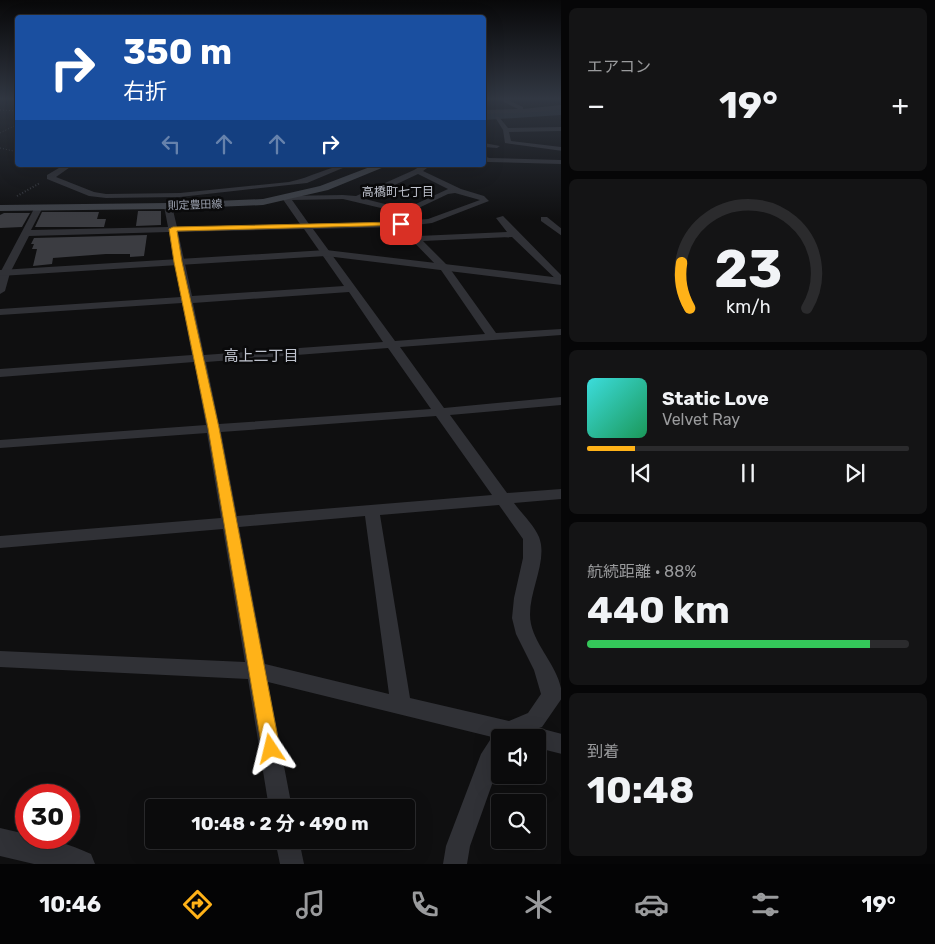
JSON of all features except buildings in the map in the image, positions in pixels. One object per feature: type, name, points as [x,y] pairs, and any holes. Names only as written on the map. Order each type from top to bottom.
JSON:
[{"type":"main road","name":"則定豊田線","points":[[0,208],[240,204],[286,198],[324,188],[379,167]]},
{"type":"street","points":[[507,138],[509,144],[561,148]]},
{"type":"street","points":[[486,145],[497,146]]},
{"type":"street","points":[[532,162],[535,146]]},
{"type":"street","points":[[486,159],[561,162]]},
{"type":"street","points":[[50,177],[66,167]]},
{"type":"street","points":[[50,177],[92,194],[106,196],[180,195],[307,181],[341,167]]},
{"type":"street","points":[[358,200],[424,167]]},
{"type":"street","points":[[26,233],[401,224],[428,221],[486,201],[482,197],[456,190],[426,174],[417,172]]},
{"type":"street","points":[[286,198],[343,197],[406,212],[446,192],[456,190]]},
{"type":"street","points":[[286,198],[531,538],[534,549],[521,605],[521,618],[531,649],[547,676],[552,696],[534,720],[519,729]]},
{"type":"street","points":[[168,206],[213,428],[280,799]]},
{"type":"street","points":[[0,290],[2,273],[40,207]]},
{"type":"street","points":[[500,218],[561,282]]},
{"type":"street","points":[[544,219],[561,234]]},
{"type":"street","points":[[401,224],[445,268],[492,336]]},
{"type":"street","points":[[416,239],[514,234]]},
{"type":"street","points":[[2,273],[326,253],[561,282]]},
{"type":"street","points":[[0,312],[351,289]]},
{"type":"street","points":[[0,373],[561,332]]},
{"type":"street","points":[[0,444],[440,412],[561,401]]},
{"type":"street","points":[[0,542],[561,494]]},
{"type":"street","points":[[372,511],[401,704]]},
{"type":"street","points":[[0,659],[256,670],[401,704],[491,732]]},
{"type":"street","points":[[546,742],[561,744]]},
{"type":"street","points":[[455,864],[458,846],[491,757]]},
{"type":"street","points":[[0,842],[65,857],[81,864]]},
{"type":"street","points":[[289,849],[292,864]]},
{"type":"path","points":[[0,148],[15,151]]},
{"type":"path","points":[[15,196],[50,177]]},
{"type":"district","name":"高橋町七丁目","points":[[398,192]]},
{"type":"district","name":"高上二丁目","points":[[261,356]]},
{"type":"route","points":[[271,749],[213,428],[178,262],[173,229],[401,224]]}]
